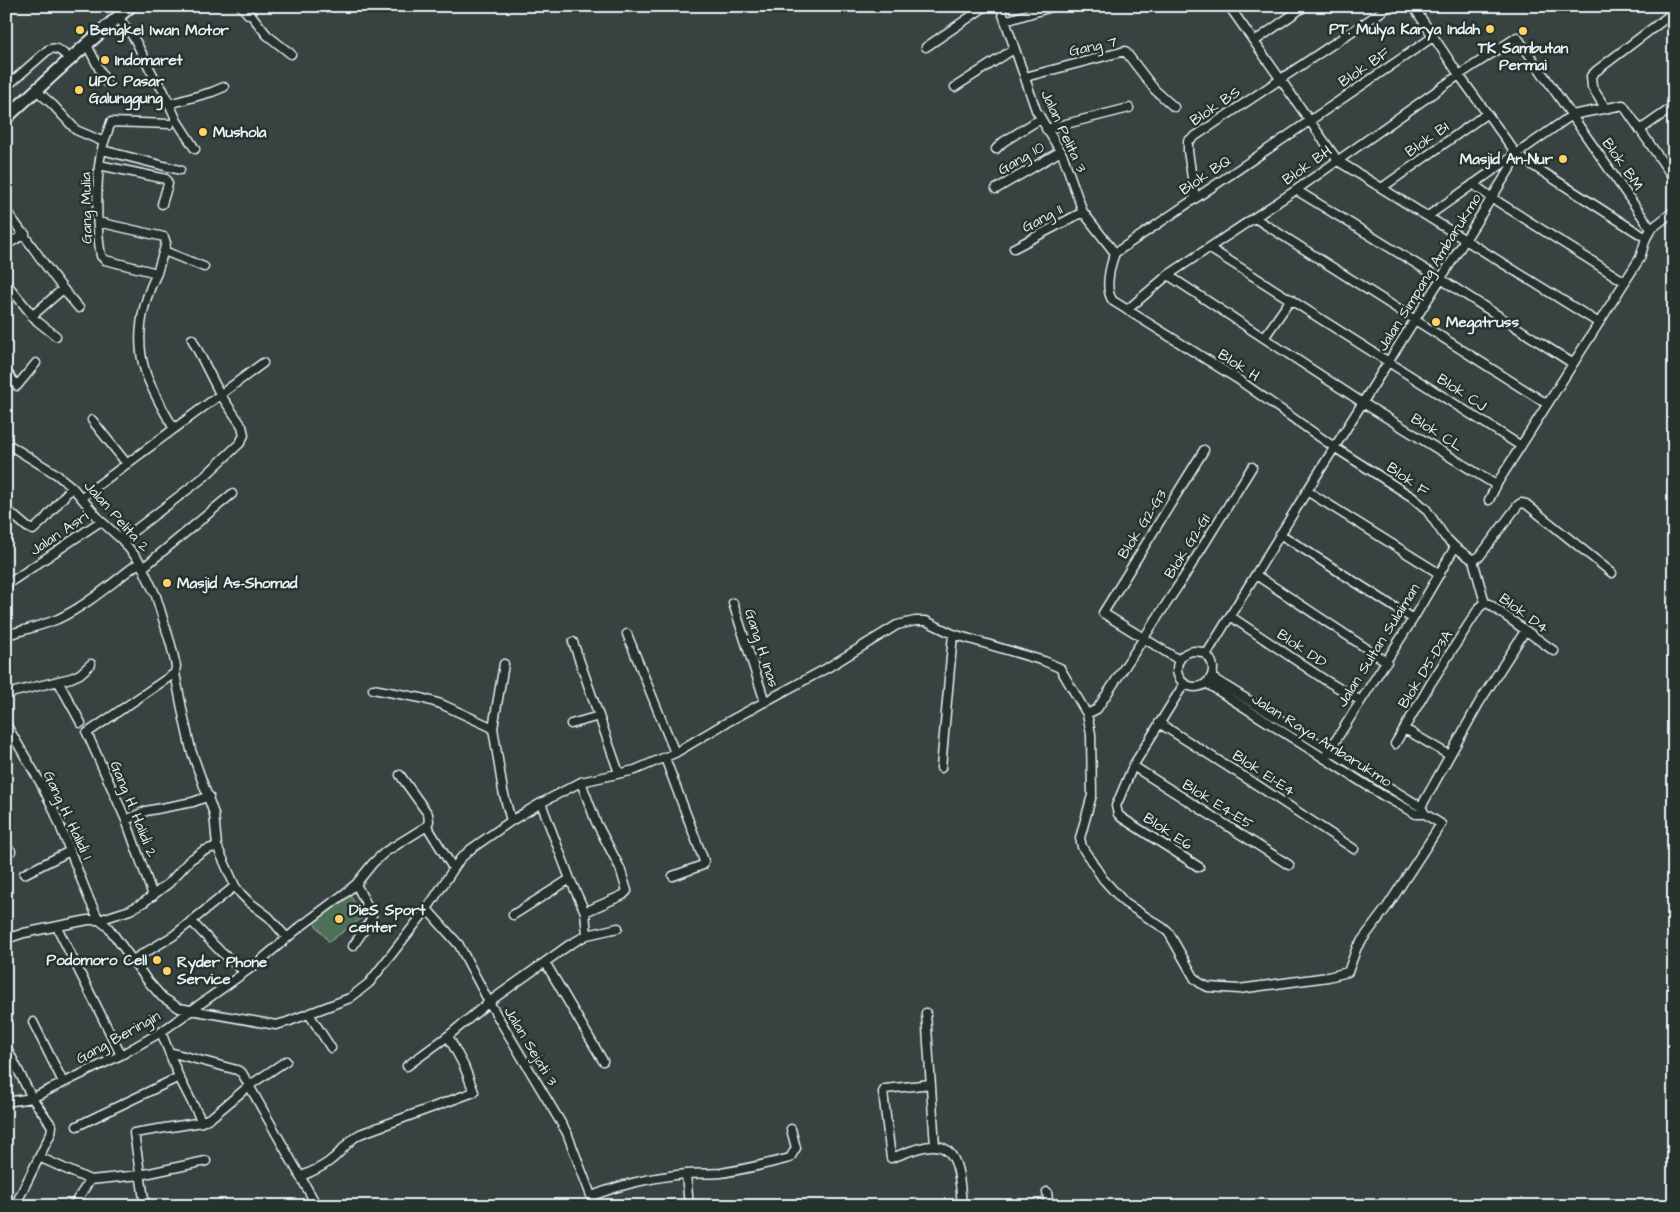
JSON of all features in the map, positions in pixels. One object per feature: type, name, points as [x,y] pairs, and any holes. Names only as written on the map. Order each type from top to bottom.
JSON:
[{"type":"main road","points":[[6,118],[86,43],[132,6]]},
{"type":"street","points":[[241,6],[267,34],[291,54]]},
{"type":"street","points":[[926,47],[986,6]]},
{"type":"street","name":"Jalan Pelita 3","points":[[1000,6],[1036,110],[1061,151],[1083,212]]},
{"type":"street","points":[[1005,21],[1055,6]]},
{"type":"street","points":[[1230,6],[1338,161],[1599,323]]},
{"type":"street","points":[[1255,42],[1305,6]]},
{"type":"street","points":[[1281,79],[1390,6]]},
{"type":"street","points":[[1414,6],[1459,75],[1516,155],[1646,238]]},
{"type":"street","points":[[1606,109],[1592,86],[1591,76],[1674,12]]},
{"type":"street","points":[[118,17],[134,38],[169,104],[172,123],[195,149]]},
{"type":"street","name":"Blok BF","points":[[1310,120],[1434,36]]},
{"type":"street","name":"Blok BH","points":[[1127,310],[1168,276],[1338,161],[1459,75],[1517,38],[1572,115]]},
{"type":"street","points":[[86,43],[106,82]]},
{"type":"street","points":[[6,87],[48,50],[58,49],[70,60]]},
{"type":"street","points":[[955,87],[1014,49]]},
{"type":"street","name":"Gang 7","points":[[1025,77],[1124,51],[1156,90],[1174,107]]},
{"type":"street","name":"Blok BS","points":[[1195,198],[1188,141],[1281,79]]},
{"type":"street","points":[[169,104],[224,87]]},
{"type":"street","points":[[36,90],[76,130],[103,146],[180,170]]},
{"type":"street","points":[[1428,216],[1572,115],[1623,106],[1674,178]]},
{"type":"street","points":[[1046,129],[1129,108]]},
{"type":"street","points":[[1640,130],[1670,109],[1674,109]]},
{"type":"street","name":"Blok BI","points":[[1382,187],[1486,114]]},
{"type":"street","name":"Blok BM","points":[[1572,115],[1651,229]]},
{"type":"street","points":[[996,149],[1003,142],[1040,119]]},
{"type":"street","name":"Blok BQ","points":[[1115,252],[1310,120]]},
{"type":"street","name":"Gang Mulia","points":[[157,272],[104,259],[100,253],[98,222],[99,165],[111,122],[172,123]]},
{"type":"street","name":"Gang 10","points":[[996,189],[1061,151]]},
{"type":"street","name":"Jalan Simpang Ambarukmo","points":[[1334,447],[1466,240],[1516,155]]},
{"type":"street","points":[[99,165],[166,179],[168,184],[162,204]]},
{"type":"street","points":[[1473,184],[1625,282]]},
{"type":"street","points":[[1296,190],[1572,363]]},
{"type":"street","points":[[6,211],[25,234],[63,290],[79,308]]},
{"type":"street","points":[[1489,500],[1496,485],[1572,363],[1640,258],[1651,229],[1674,211]]},
{"type":"street","points":[[1083,212],[1115,252],[1112,261],[1109,294],[1113,301],[1127,310]]},
{"type":"street","name":"Gang 11","points":[[1014,248],[1083,212]]},
{"type":"street","points":[[1255,218],[1547,404]]},
{"type":"street","points":[[98,222],[160,235],[166,240],[142,315],[140,331],[146,373],[174,429]]},
{"type":"street","points":[[6,245],[25,234]]},
{"type":"street","name":"Blok CJ","points":[[1209,248],[1521,446]]},
{"type":"street","points":[[164,251],[204,268]]},
{"type":"street","name":"Blok CL","points":[[1168,276],[1362,403],[1496,485]]},
{"type":"street","points":[[6,283],[32,316],[56,336]]},
{"type":"street","points":[[32,316],[63,290]]},
{"type":"street","points":[[1264,338],[1290,299]]},
{"type":"street","name":"Blok H","points":[[1127,310],[1236,378],[1334,447]]},
{"type":"street","points":[[122,540],[204,477],[240,443],[244,435],[242,426],[220,394],[192,339]]},
{"type":"street","points":[[6,371],[18,386],[36,363]]},
{"type":"street","points":[[82,497],[263,363]]},
{"type":"street","points":[[92,420],[126,464]]},
{"type":"street","name":"Jalan Pelita 2","points":[[6,442],[56,474],[72,487],[142,564],[156,596],[176,670],[191,750],[214,814],[217,846],[235,886],[249,902],[269,917],[287,938]]},
{"type":"street","points":[[1206,655],[1334,447]]},
{"type":"street","name":"Blok F","points":[[1334,447],[1426,508],[1439,530],[1454,547],[1473,560]]},
{"type":"street","name":"Blok G2-G3","points":[[1144,639],[1103,613],[1204,450]]},
{"type":"street","name":"Blok G2-G1","points":[[1087,714],[1097,709],[1144,639],[1252,467]]},
{"type":"street","points":[[6,509],[33,530],[72,487]]},
{"type":"street","points":[[1307,491],[1440,574]]},
{"type":"street","points":[[6,635],[59,618],[95,596],[180,538],[232,494]]},
{"type":"street","points":[[1482,606],[1473,560],[1480,556],[1518,505],[1521,504],[1526,504],[1612,573]]},
{"type":"street","name":"Jalan Asri","points":[[6,585],[101,521]]},
{"type":"street","points":[[1280,534],[1413,619]]},
{"type":"street","name":"Jalan Sultan Sulaiman","points":[[1327,754],[1387,662],[1454,547]]},
{"type":"street","points":[[1256,575],[1387,662]]},
{"type":"street","name":"Gang H. Inas","points":[[733,603],[765,702]]},
{"type":"street","name":"Blok D4","points":[[1482,606],[1489,604],[1554,651]]},
{"type":"street","name":"Blok D5-D3A","points":[[1395,744],[1431,683],[1482,606]]},
{"type":"street","name":"Blok DD","points":[[1230,616],[1360,702]]},
{"type":"street","name":"Gang H. Halidi 1","points":[[6,724],[53,808],[99,920],[108,927],[131,960],[162,997],[189,1011],[276,1025],[350,998],[370,983],[427,909],[453,868],[471,849],[511,821],[582,782],[634,770],[675,753],[827,668],[897,625],[915,621],[926,621],[954,634],[1057,666],[1065,675],[1087,714]]},
{"type":"street","points":[[1423,810],[1449,755],[1479,703],[1526,631]]},
{"type":"street","points":[[627,634],[675,753]]},
{"type":"street","points":[[940,768],[954,634]]},
{"type":"street","points":[[1144,639],[1179,660]]},
{"type":"street","points":[[573,642],[619,773]]},
{"type":"street","points":[[1192,651],[1206,655],[1211,661],[1213,669],[1204,685],[1194,687],[1184,684],[1177,672],[1179,660],[1192,651]]},
{"type":"street","points":[[6,694],[72,678],[80,674],[91,664]]},
{"type":"street","points":[[504,664],[493,728],[511,821]]},
{"type":"street","name":"Gang H. Halidi 2","points":[[153,896],[126,820],[87,733],[176,670]]},
{"type":"street","name":"Jalan Raya Ambarukmo","points":[[1087,714],[1091,734],[1092,795],[1080,838],[1082,847],[1103,879],[1125,903],[1168,933],[1195,978],[1200,983],[1208,987],[1239,989],[1328,977],[1348,972],[1357,947],[1387,908],[1441,824],[1423,810],[1327,754],[1208,680]]},
{"type":"street","points":[[58,681],[81,723]]},
{"type":"street","points":[[1133,766],[1184,684]]},
{"type":"street","points":[[373,689],[421,698],[441,704],[493,728]]},
{"type":"street","points":[[571,724],[599,716]]},
{"type":"street","name":"Blok E1-E4","points":[[1159,723],[1354,849]]},
{"type":"street","points":[[1405,729],[1449,755]]},
{"type":"street","points":[[665,758],[704,861],[703,865],[674,876]]},
{"type":"street","name":"Blok E6","points":[[1133,766],[1116,806],[1118,814],[1199,867]]},
{"type":"street","name":"Blok E4-E5","points":[[1133,766],[1289,865]]},
{"type":"street","points":[[400,774],[428,814],[427,826],[453,868]]},
{"type":"street","points":[[582,782],[596,822],[620,868],[627,891],[623,895],[585,912]]},
{"type":"street","points":[[126,820],[146,811],[193,802],[209,796]]},
{"type":"street","points":[[541,803],[570,879],[585,912],[587,935]]},
{"type":"street","name":"Gang Beringin","points":[[6,1102],[32,1098],[120,1055],[161,1032],[246,972],[356,884],[372,863],[385,852],[427,826]]},
{"type":"street","points":[[6,939],[24,933],[88,920],[99,920],[130,910],[153,896],[169,883],[190,860],[203,851],[217,846]]},
{"type":"street","points":[[24,874],[70,851]]},
{"type":"street","points":[[513,914],[570,879]]},
{"type":"street","points":[[353,946],[370,922],[372,915],[356,884]]},
{"type":"street","points":[[131,960],[173,936],[235,886]]},
{"type":"street","name":"Jalan Sejati 3","points":[[427,909],[459,945],[489,1002],[567,1133],[595,1206]]},
{"type":"street","points":[[191,921],[221,952],[246,972]]},
{"type":"street","points":[[57,927],[120,1055]]},
{"type":"street","points":[[407,1066],[448,1036],[489,1002],[569,945],[587,935],[618,928]]},
{"type":"street","points":[[545,962],[603,1061]]},
{"type":"street","points":[[926,1013],[934,1146]]},
{"type":"street","points":[[309,1014],[331,1048]]},
{"type":"street","points":[[33,1022],[63,1082]]},
{"type":"street","points":[[161,1032],[179,1077],[202,1122]]},
{"type":"street","points":[[300,1177],[330,1162],[351,1139],[360,1134],[474,1092],[464,1066],[448,1036]]},
{"type":"street","points":[[6,1046],[32,1098],[52,1126],[50,1134],[15,1206]]},
{"type":"street","points":[[170,1052],[242,1073],[316,1205]]},
{"type":"street","points":[[145,1206],[134,1133],[202,1122],[213,1116],[250,1085],[286,1062]]},
{"type":"street","points":[[77,1126],[179,1077]]},
{"type":"street","points":[[931,1084],[885,1089],[883,1092],[891,1158],[940,1146],[953,1157],[957,1168],[962,1206]]},
{"type":"street","points":[[592,1196],[618,1186],[686,1174],[720,1173],[790,1158],[796,1148],[791,1129]]},
{"type":"street","points":[[39,1157],[90,1180],[140,1175],[206,1161]]},
{"type":"street","points":[[686,1174],[688,1206]]},
{"type":"street","points":[[74,1206],[90,1180]]},
{"type":"street","points":[[1047,1192],[1049,1206]]},
{"type":"green space","name":"DieS Sport center","points":[[350,896],[365,916],[329,942],[314,923]]},
{"type":"place","name":"PT. Mulya Karya Indah","points":[[1490,29]]},
{"type":"place","name":"Bengkel Iwan Motor","points":[[80,30]]},
{"type":"place","name":"TK Sambutan Permai","points":[[1523,31]]},
{"type":"place","name":"Indomaret","points":[[105,60]]},
{"type":"place","name":"UPC Pasar Galunggung","points":[[79,90]]},
{"type":"place","name":"Mushola","points":[[203,132]]},
{"type":"place","name":"Masjid An-Nur","points":[[1563,159]]},
{"type":"place","name":"Megatruss","points":[[1436,322]]},
{"type":"place","name":"Masjid As-Shomad","points":[[167,583]]},
{"type":"place","name":"DieS Sport center","points":[[339,919]]},
{"type":"place","name":"Podomoro Cell","points":[[157,960]]},
{"type":"place","name":"Ryder Phone Service","points":[[167,971]]}]
